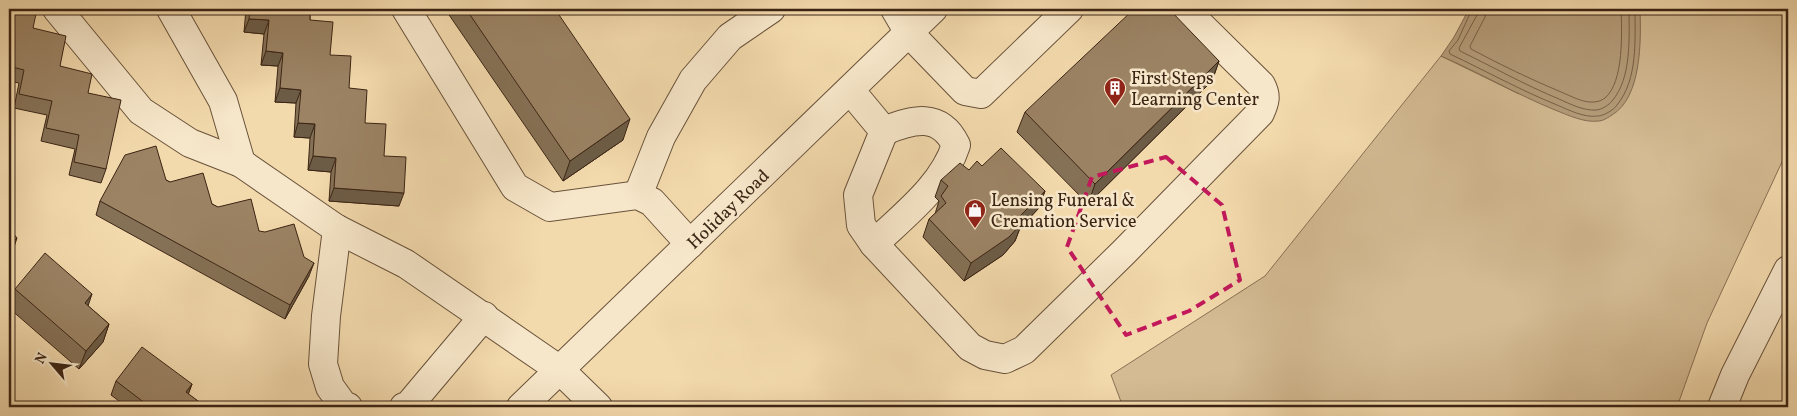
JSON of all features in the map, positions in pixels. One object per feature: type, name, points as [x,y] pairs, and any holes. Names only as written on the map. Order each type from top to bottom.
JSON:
[{"type":"street","points":[[57,9],[142,111],[190,143],[241,163],[338,230],[406,264],[560,370],[598,407]]},
{"type":"street","points":[[171,9],[222,101],[241,163]]},
{"type":"street","points":[[406,9],[514,187],[550,207],[638,195],[652,202],[690,244]]},
{"type":"street","points":[[638,195],[661,137],[693,80],[730,37],[771,9]]},
{"type":"street","points":[[895,9],[909,32],[965,91],[981,94],[1069,9]]},
{"type":"street","name":"Holiday Road","points":[[521,407],[933,9]]},
{"type":"street","points":[[874,244],[928,192],[952,160],[956,145],[950,134],[942,126],[924,121],[906,122],[884,131],[858,195],[860,224],[874,244],[970,347],[985,355],[1005,359],[1024,350],[1124,252],[1260,113],[1265,101],[1265,93],[1261,85],[1184,9]]},
{"type":"street","points":[[850,90],[884,131]]},
{"type":"street","points":[[338,230],[326,316],[322,364],[330,388],[344,405],[348,407]]},
{"type":"street","points":[[1722,407],[1735,374],[1788,270]]},
{"type":"street","points":[[404,407],[409,405],[484,316]]},
{"type":"highlighted area","points":[[1166,157],[1222,205],[1240,280],[1189,311],[1126,335],[1067,247],[1092,177]]},
{"type":"shaded area","points":[[1566,9],[1788,9],[1788,149],[1707,323],[1677,407],[1123,407],[1111,375],[1265,276],[1441,56],[1519,94]]},
{"type":"water","points":[[1469,9],[1640,9],[1638,67],[1629,95],[1622,107],[1601,121],[1582,120],[1541,104],[1441,56]]},
{"type":"building","points":[[9,9],[37,9],[33,28],[66,36],[60,66],[92,74],[88,93],[121,100],[106,169],[74,162],[79,135],[46,128],[52,101],[19,94],[24,70],[9,66]]},
{"type":"building","points":[[250,9],[310,9],[310,20],[333,22],[330,55],[351,56],[349,88],[367,90],[365,123],[386,124],[384,156],[406,157],[404,193],[334,188],[336,158],[313,156],[315,124],[298,123],[301,90],[280,88],[283,53],[266,51],[269,20],[249,19]]},
{"type":"building","points":[[466,9],[555,9],[630,119],[570,161]]},
{"type":"building","name":"First Steps Learning Center","points":[[1134,9],[1169,9],[1219,61],[1095,184],[1025,112]]},
{"type":"building","points":[[156,146],[166,180],[170,182],[203,173],[212,204],[218,207],[251,199],[259,231],[265,232],[294,224],[304,257],[314,263],[290,305],[100,201],[125,155]]},
{"type":"building","name":"Lensing Funeral & Cremation Service","points":[[1001,148],[1045,191],[1017,219],[1021,224],[1009,237],[971,263],[929,219],[946,203],[941,196],[948,186],[941,180],[960,163],[969,170],[977,161],[982,166]]},
{"type":"building","points":[[9,228],[17,238],[9,246]]},
{"type":"building","points":[[45,253],[92,294],[85,303],[109,324],[86,351],[15,289]]},
{"type":"building","points":[[142,347],[192,384],[186,392],[206,407],[150,407],[116,381]]},
{"type":"place","name":"First Steps Learning Center","points":[[1115,107]]},
{"type":"place","name":"Lensing Funeral & Cremation Service","points":[[975,229]]}]
